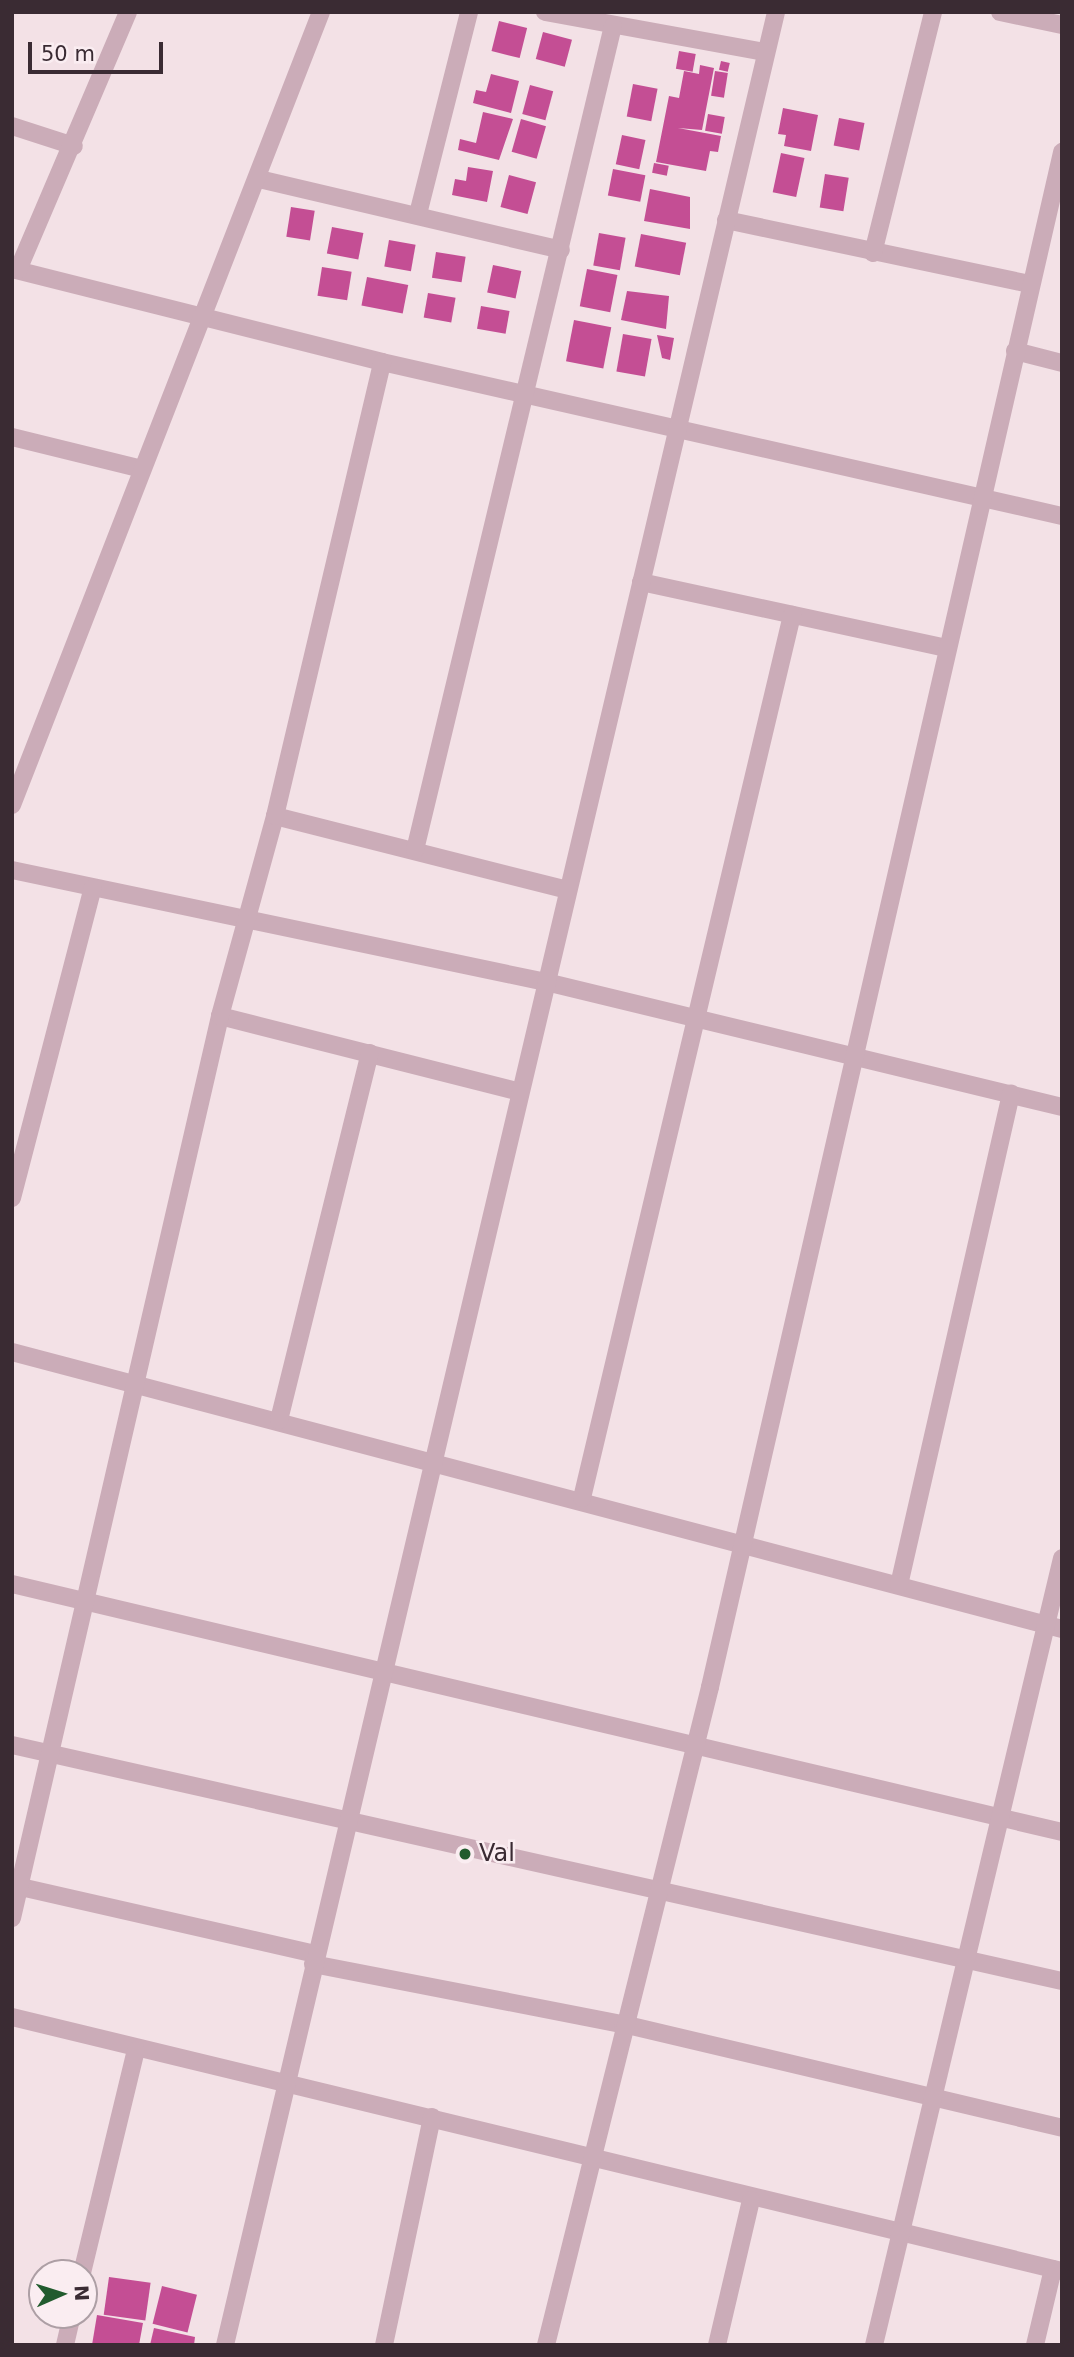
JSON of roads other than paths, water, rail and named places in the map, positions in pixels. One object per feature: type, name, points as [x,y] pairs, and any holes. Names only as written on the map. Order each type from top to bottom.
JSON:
[{"type":"street","points":[[128,12],[74,146],[15,269],[207,315],[382,362],[678,426],[1062,516]]},
{"type":"street","points":[[12,805],[142,469],[207,315],[321,12]]},
{"type":"street","points":[[418,214],[470,12]]},
{"type":"street","points":[[545,12],[765,51]]},
{"type":"street","points":[[225,2345],[288,2085],[345,1818],[776,12]]},
{"type":"street","points":[[873,253],[933,12]]},
{"type":"street","points":[[1000,12],[1062,25]]},
{"type":"street","points":[[415,850],[613,26]]},
{"type":"street","points":[[12,126],[74,146]]},
{"type":"street","points":[[546,2345],[589,2158],[697,1741],[851,1058],[1062,152]]},
{"type":"street","points":[[259,179],[418,214],[561,250]]},
{"type":"street","points":[[726,220],[1030,284]]},
{"type":"street","points":[[1014,351],[1062,363]]},
{"type":"street","points":[[12,1918],[16,1886],[88,1601],[220,1016],[251,915],[382,362]]},
{"type":"street","points":[[12,437],[142,469]]},
{"type":"street","points":[[640,582],[947,648]]},
{"type":"street","points":[[582,1498],[792,615]]},
{"type":"street","points":[[275,816],[568,890]]},
{"type":"street","points":[[12,870],[93,888],[251,915],[546,982],[697,1021],[1062,1107]]},
{"type":"street","points":[[12,1198],[93,888]]},
{"type":"street","points":[[220,1016],[520,1092]]},
{"type":"street","points":[[279,1420],[370,1053]]},
{"type":"street","points":[[899,1585],[1011,1094]]},
{"type":"street","points":[[12,1352],[741,1539],[1054,1627]]},
{"type":"street","points":[[874,2345],[931,2096],[1054,1627],[1062,1558]]},
{"type":"street","points":[[12,1584],[697,1741],[1062,1832]]},
{"type":"street","points":[[12,1745],[1062,1981]]},
{"type":"street","points":[[16,1886],[314,1959],[623,2024],[1062,2128]]},
{"type":"street","points":[[12,2017],[136,2050],[432,2117],[751,2200],[1057,2270],[1035,2345]]},
{"type":"street","points":[[85,2259],[136,2050]]},
{"type":"street","points":[[384,2345],[432,2117]]},
{"type":"street","points":[[717,2345],[751,2200]]},
{"type":"place","name":"Val","points":[[465,1854]]}]
